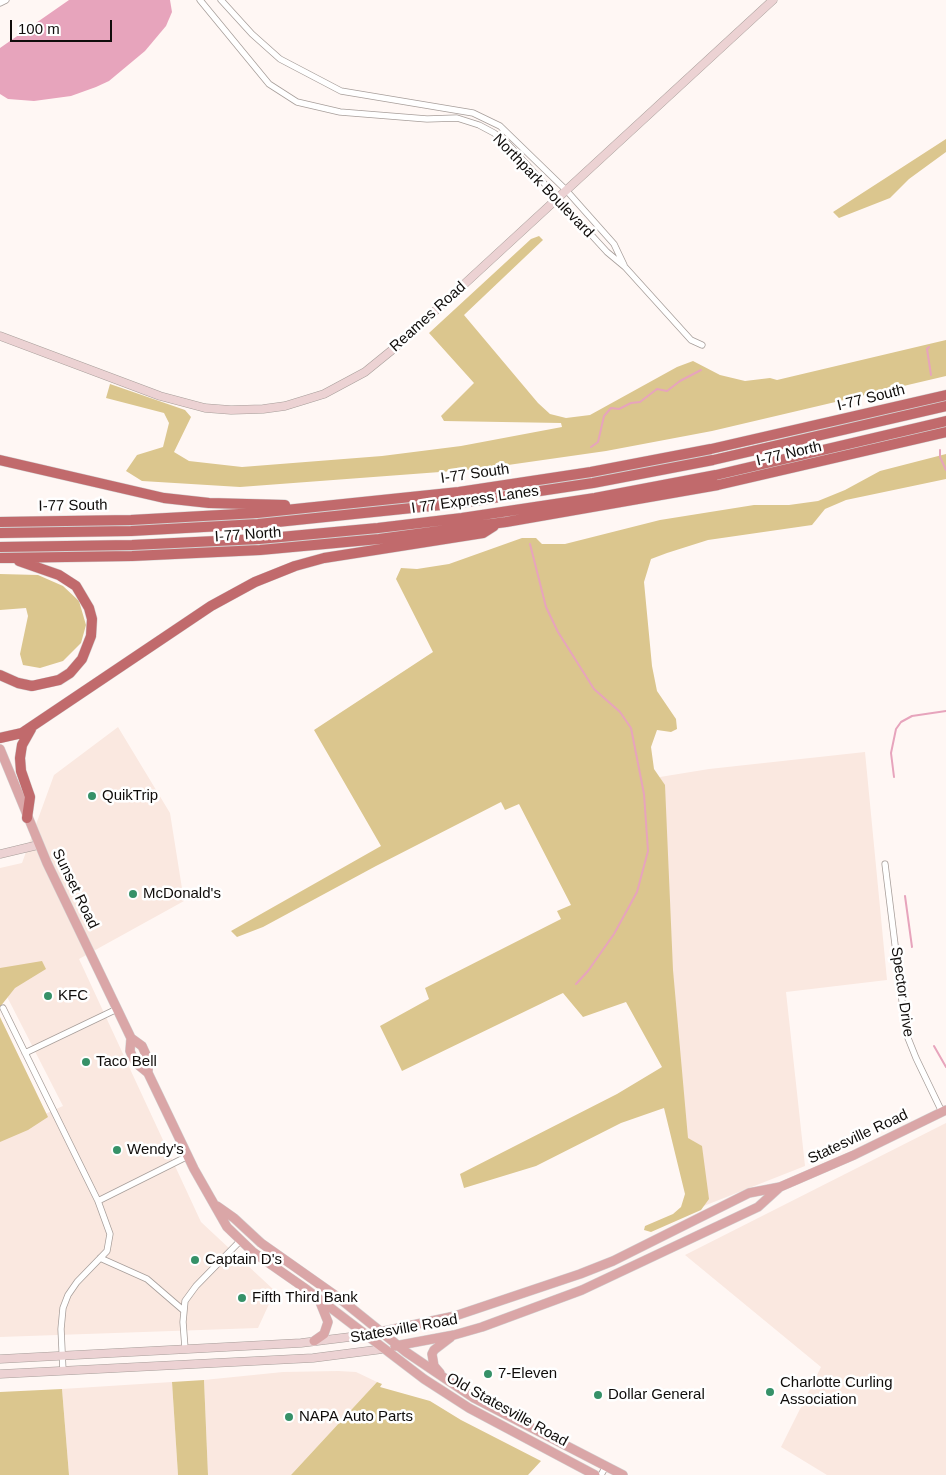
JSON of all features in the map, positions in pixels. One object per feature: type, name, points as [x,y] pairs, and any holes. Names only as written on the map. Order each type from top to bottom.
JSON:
[{"type":"highway","name":"I-77 South","points":[[0,522],[173,518],[334,507],[484,489],[631,465],[778,435],[946,395]]},
{"type":"highway","name":"I 77 Express Lanes","points":[[0,533],[131,531],[249,524],[452,504],[673,468],[790,443],[946,406]]},
{"type":"highway","name":"I 77 Express Lanes","points":[[0,547],[250,540],[462,518],[595,498],[700,478],[946,421]]},
{"type":"highway","name":"I-77 North","points":[[3,558],[158,555],[260,550],[379,539],[497,524],[638,501],[759,477],[946,432]]},
{"type":"highway","points":[[0,460],[118,489],[179,500],[209,503],[334,507]]},
{"type":"highway","points":[[0,738],[18,735],[211,606],[255,582],[295,566],[324,558],[484,533],[497,524]]},
{"type":"highway","points":[[0,675],[18,683],[32,686],[59,680],[70,673],[82,659],[90,642],[92,630],[92,619],[87,602],[71,582],[46,569],[3,558]]},
{"type":"highway","points":[[27,818],[30,797],[21,771],[20,752],[32,726]]},
{"type":"main road","name":"Reames Road","points":[[0,336],[186,404],[237,410],[285,406],[339,387],[375,365],[773,0]]},
{"type":"main road","name":"Sunset Road","points":[[0,749],[38,845],[131,1038],[130,1051],[133,1058],[148,1073],[188,1156],[227,1227],[270,1265],[315,1296],[383,1349]]},
{"type":"main road","points":[[0,854],[38,845]]},
{"type":"main road","name":"Statesville Road","points":[[0,1359],[314,1341],[366,1336],[455,1316],[613,1261],[750,1193],[780,1187],[854,1156],[944,1111]]},
{"type":"main road","name":"Statesville Road","points":[[0,1374],[313,1358],[383,1349],[454,1335],[550,1303],[618,1274],[758,1207],[780,1187]]},
{"type":"main road","name":"Sunset Road","points":[[217,1206],[272,1251],[383,1332]]},
{"type":"main road","points":[[613,1261],[618,1274]]},
{"type":"main road","points":[[314,1341],[324,1334],[328,1322],[324,1308],[315,1296]]},
{"type":"main road","name":"Old Statesville Road","points":[[383,1332],[398,1346],[474,1398],[623,1475]]},
{"type":"main road","points":[[443,1377],[434,1366],[432,1354],[434,1350],[454,1335]]},
{"type":"main road","name":"Old Statesville Road","points":[[383,1349],[468,1408],[595,1475]]},
{"type":"street","points":[[0,2],[6,0]]},
{"type":"street","name":"Northpark Boulevard","points":[[200,0],[269,84],[297,102],[340,112],[427,119],[456,118],[479,125],[507,143],[607,252],[625,267],[691,340],[702,345]]},
{"type":"street","name":"Northpark Boulevard","points":[[221,0],[252,34],[280,59],[341,91],[460,110],[493,121],[512,136],[566,190],[614,244],[625,267]]},
{"type":"street","name":"Spector Drive","points":[[886,864],[906,1033],[916,1058],[944,1111]]},
{"type":"street","points":[[4,1008],[98,1201],[110,1234],[107,1251],[68,1295],[63,1308],[61,1329],[63,1371]]},
{"type":"street","points":[[25,1053],[117,1009]]},
{"type":"street","points":[[98,1201],[188,1156]]},
{"type":"street","points":[[185,1348],[183,1310],[185,1301],[196,1286],[240,1240]]},
{"type":"street","points":[[100,1258],[148,1279],[183,1310]]},
{"type":"street","points":[[601,1475],[606,1466]]},
{"type":"shaded area","points":[[69,0],[170,0],[172,12],[166,26],[145,51],[109,81],[71,96],[34,101],[8,99],[0,94],[0,48]]},
{"type":"shaded area","points":[[946,139],[946,152],[909,179],[890,198],[839,218],[833,212]]},
{"type":"shaded area","points":[[539,236],[543,240],[464,315],[538,403],[550,414],[566,418],[590,415],[677,367],[693,361],[720,375],[745,381],[770,378],[777,380],[946,340],[946,376],[712,431],[606,451],[480,469],[240,487],[142,481],[126,471],[137,455],[163,447],[169,423],[164,413],[106,398],[110,384],[185,410],[191,417],[174,452],[189,461],[242,467],[382,456],[461,446],[562,427],[561,423],[444,421],[441,416],[474,383],[429,333],[531,239]]},
{"type":"shaded area","points":[[946,454],[946,479],[846,500],[825,509],[812,525],[708,540],[651,559],[644,582],[652,666],[657,691],[676,719],[677,729],[671,732],[657,730],[651,747],[654,769],[665,785],[673,970],[688,1138],[702,1146],[709,1199],[701,1210],[651,1232],[644,1230],[645,1226],[673,1214],[681,1207],[685,1194],[664,1108],[621,1123],[536,1166],[464,1188],[460,1174],[617,1094],[662,1067],[626,1002],[583,1017],[563,993],[402,1071],[380,1026],[429,999],[425,988],[561,919],[557,911],[571,905],[519,804],[505,810],[501,802],[263,927],[237,937],[231,931],[381,846],[314,730],[433,652],[396,579],[401,568],[417,569],[449,564],[522,538],[536,538],[542,544],[565,544],[660,520],[754,505],[789,505],[818,501],[845,490],[880,471]]},
{"type":"shaded area","points":[[0,574],[38,575],[63,586],[79,601],[86,625],[81,643],[63,661],[40,668],[23,665],[20,654],[28,616],[26,608],[0,610]]},
{"type":"shaded area","points":[[118,727],[170,813],[184,901],[79,959],[201,1222],[275,1291],[258,1328],[0,1337],[0,1134],[63,1106],[0,983],[0,868],[22,863],[54,775]]},
{"type":"shaded area","points":[[865,752],[887,980],[786,992],[805,1166],[691,1211],[673,1006],[660,777],[709,769]]},
{"type":"shaded area","points":[[42,961],[46,969],[15,988],[0,1007],[0,968]]},
{"type":"shaded area","points":[[0,1017],[48,1117],[28,1130],[0,1142]]},
{"type":"shaded area","points":[[946,1123],[946,1475],[827,1475],[781,1447],[821,1367],[685,1255]]},
{"type":"shaded area","points":[[283,1372],[356,1372],[377,1382],[291,1475],[208,1475],[204,1380]]},
{"type":"shaded area","points":[[204,1380],[208,1475],[178,1475],[172,1382]]},
{"type":"shaded area","points":[[172,1382],[178,1475],[69,1475],[62,1389]]},
{"type":"shaded area","points":[[377,1382],[382,1384],[380,1387],[430,1401],[461,1420],[541,1461],[528,1475],[291,1475]]},
{"type":"shaded area","points":[[62,1389],[69,1475],[0,1475],[0,1392]]},
{"type":"waterway","points":[[929,347],[927,349],[931,375]]},
{"type":"waterway","points":[[591,447],[598,442],[604,416],[611,408],[619,409],[631,403],[640,402],[657,389],[667,391],[680,381],[701,370]]},
{"type":"waterway","points":[[940,450],[940,457],[946,470]]},
{"type":"waterway","points":[[530,544],[546,607],[558,632],[594,689],[620,712],[631,728],[644,794],[648,851],[637,892],[614,934],[588,971],[576,984]]},
{"type":"waterway","points":[[894,777],[891,753],[896,729],[901,722],[912,716],[946,711]]},
{"type":"waterway","points":[[905,896],[912,947]]},
{"type":"waterway","points":[[934,1046],[946,1067]]},
{"type":"place","name":"QuikTrip","points":[[92,796]]},
{"type":"place","name":"McDonald's","points":[[133,894]]},
{"type":"place","name":"KFC","points":[[48,996]]},
{"type":"place","name":"Taco Bell","points":[[86,1062]]},
{"type":"place","name":"Wendy's","points":[[117,1150]]},
{"type":"place","name":"Captain D's","points":[[195,1260]]},
{"type":"place","name":"Fifth Third Bank","points":[[242,1298]]},
{"type":"place","name":"7-Eleven","points":[[488,1374]]},
{"type":"place","name":"Charlotte Curling Association","points":[[770,1392]]},
{"type":"place","name":"Dollar General","points":[[598,1395]]},
{"type":"place","name":"NAPA Auto Parts","points":[[289,1417]]}]
